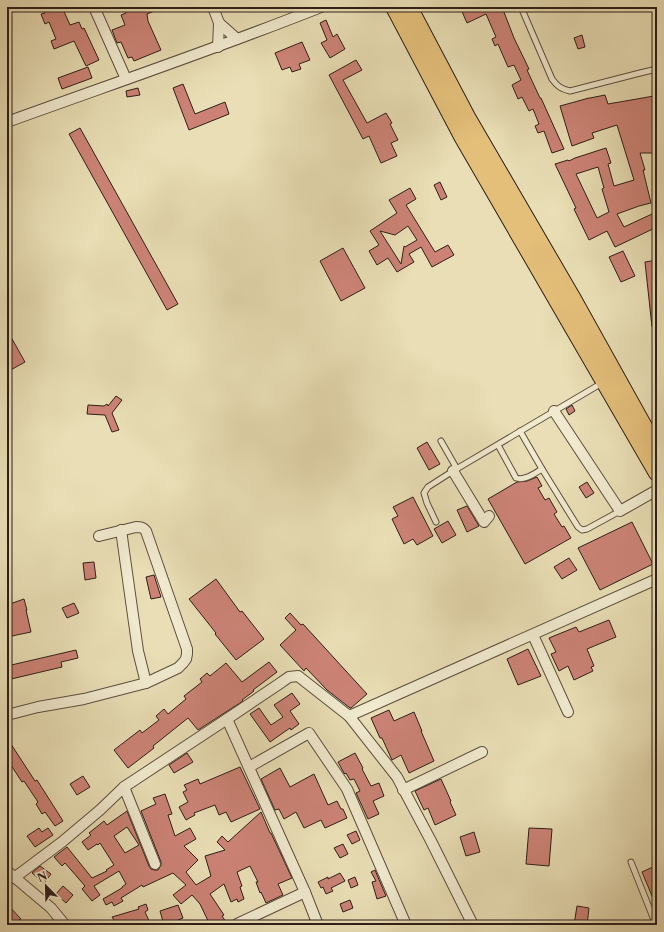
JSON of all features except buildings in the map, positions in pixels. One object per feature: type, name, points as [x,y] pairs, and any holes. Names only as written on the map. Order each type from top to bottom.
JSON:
[{"type":"main road","points":[[394,7],[464,138],[657,473]]},
{"type":"main road","points":[[409,7],[467,117],[573,299],[657,450]]},
{"type":"street","points":[[94,7],[126,79]]},
{"type":"street","points":[[213,7],[220,23],[237,39]]},
{"type":"street","points":[[7,122],[218,47],[321,7]]},
{"type":"street","points":[[218,47],[220,23]]},
{"type":"street","points":[[554,410],[620,511],[657,490]]},
{"type":"street","points":[[455,470],[484,522],[488,516]]},
{"type":"street","points":[[7,715],[38,707],[84,699],[146,683],[178,668],[186,659],[187,649],[146,531],[140,527],[121,530],[100,536]]},
{"type":"street","points":[[121,530],[138,651],[146,683]]},
{"type":"street","points":[[349,716],[657,579]]},
{"type":"street","points":[[533,634],[568,712]]},
{"type":"street","points":[[65,925],[51,908],[11,875],[62,842],[100,810],[124,787],[289,677],[298,676],[349,716],[397,777],[473,925]]},
{"type":"street","points":[[227,719],[305,892],[318,925]]},
{"type":"street","points":[[249,767],[309,733],[346,789],[406,925]]},
{"type":"street","points":[[404,790],[482,752]]},
{"type":"street","points":[[124,787],[155,864]]},
{"type":"street","points":[[237,924],[305,892]]},
{"type":"lane","points":[[521,7],[552,79],[560,88],[570,91],[657,69]]},
{"type":"lane","points":[[436,522],[424,493],[428,487],[520,430],[604,382]]},
{"type":"lane","points":[[520,430],[578,527],[582,530],[587,529],[620,511]]},
{"type":"lane","points":[[440,441],[455,470]]},
{"type":"lane","points":[[498,445],[516,478],[525,478],[542,469]]},
{"type":"lane","points":[[631,862],[656,925]]}]
